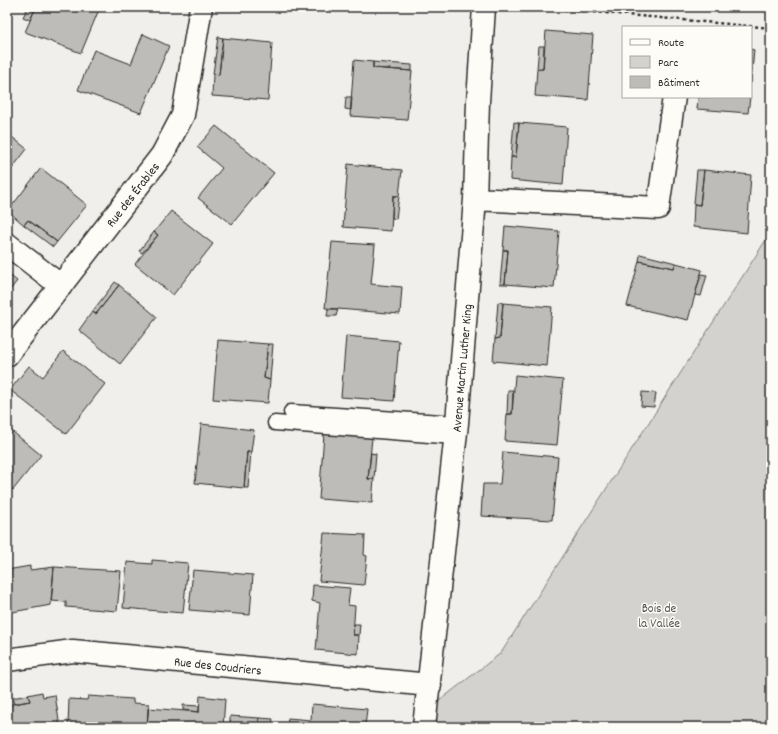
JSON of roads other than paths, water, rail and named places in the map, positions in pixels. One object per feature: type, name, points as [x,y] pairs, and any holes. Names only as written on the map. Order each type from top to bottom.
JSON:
[{"type":"street","name":"Rue des Érables","points":[[7,355],[162,155],[183,114],[201,7]]},
{"type":"street","name":"Avenue Martin Luther King","points":[[424,727],[430,685],[456,430],[475,199],[478,102],[484,7]]},
{"type":"street","points":[[475,199],[658,208],[674,98]]},
{"type":"street","points":[[7,244],[61,286]]},
{"type":"street","name":"Rue des Coudriers","points":[[7,660],[72,651],[430,685]]},
{"type":"lane","points":[[292,412],[456,430]]},
{"type":"lane","points":[[275,423],[456,430]]},
{"type":"park label","name":"Bois de la Vallée","points":[[659,614]]}]
